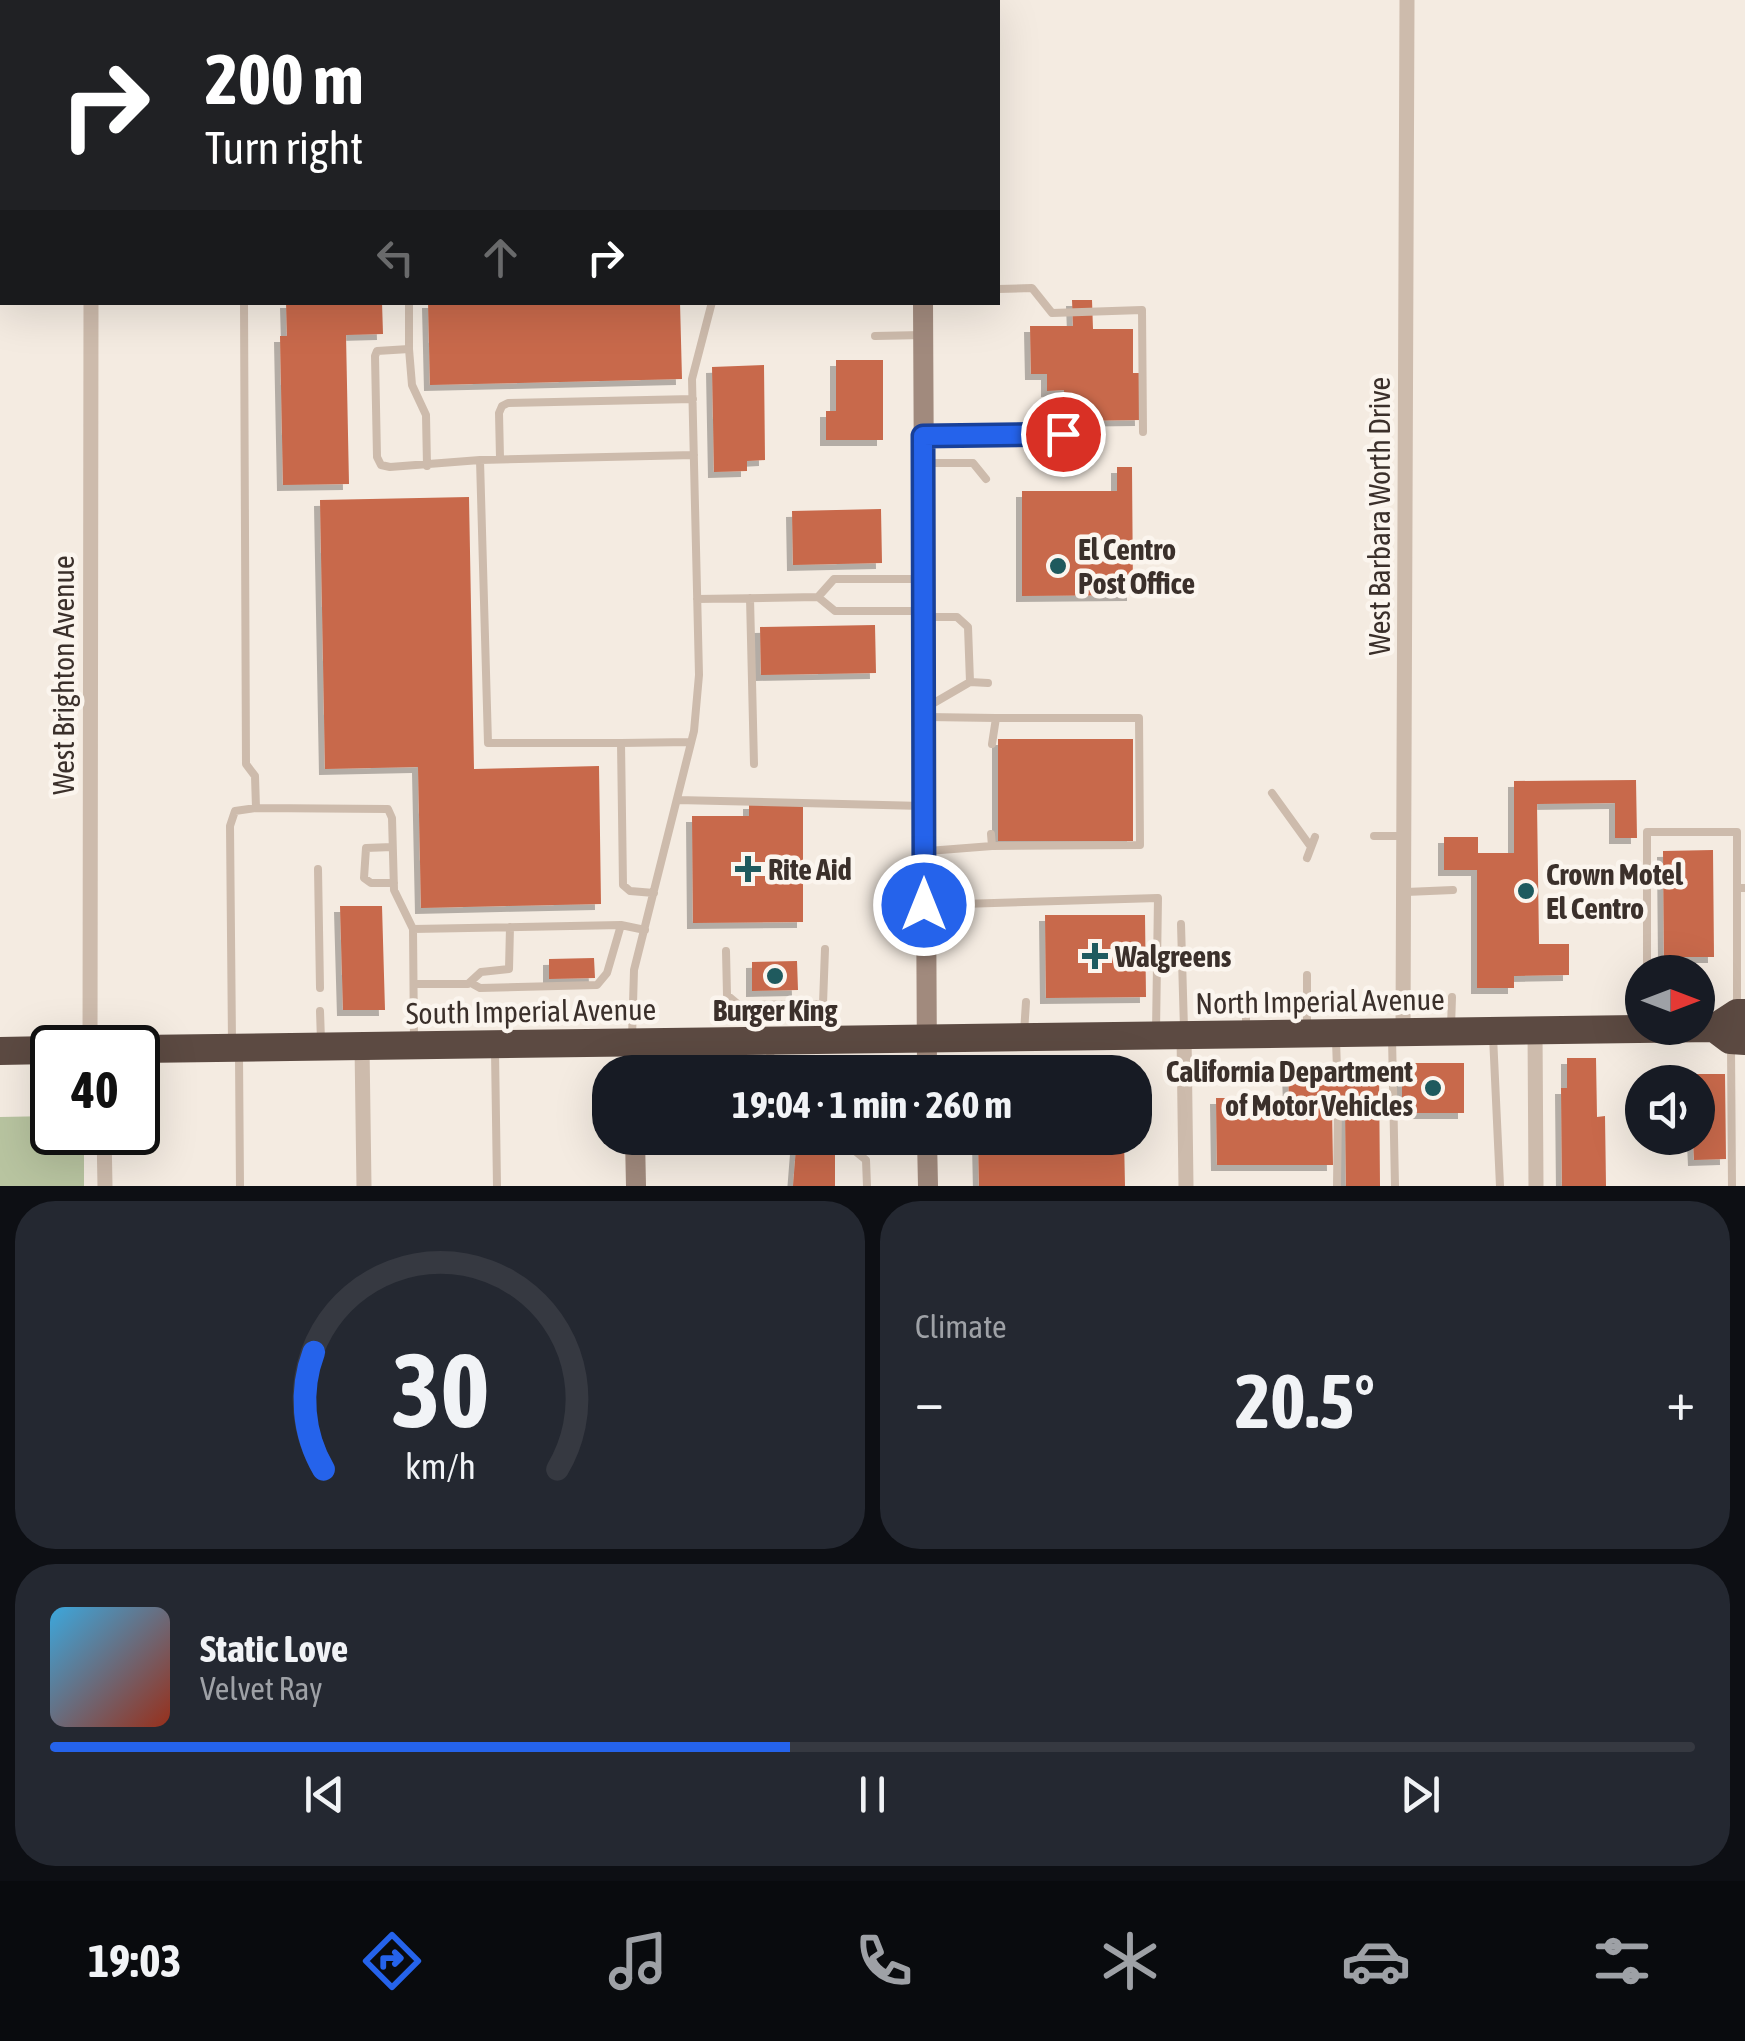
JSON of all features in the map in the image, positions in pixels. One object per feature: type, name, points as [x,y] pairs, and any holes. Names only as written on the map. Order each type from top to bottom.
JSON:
[{"type":"highway","name":"North Imperial Avenue","points":[[926,1039],[1625,1028]]},
{"type":"highway","name":"South Imperial Avenue","points":[[160,1049],[926,1039]]},
{"type":"highway","points":[[0,1051],[30,1050]]},
{"type":"street","name":"West Barbara Worth Drive","points":[[1398,1032],[1406,892],[1407,0]]},
{"type":"street","name":"West Brighton Avenue","points":[[90,1025],[91,305]]},
{"type":"street","points":[[923,305],[926,1055]]},
{"type":"street","points":[[1535,1030],[1536,1186]]},
{"type":"street","points":[[1170,1035],[1186,1186]]},
{"type":"street","points":[[632,1042],[632,1055]]},
{"type":"street","points":[[362,1046],[364,1186]]},
{"type":"street","points":[[104,1155],[105,1186]]},
{"type":"street","points":[[635,1155],[636,1186]]},
{"type":"street","points":[[927,1155],[928,1186]]},
{"type":"lane","points":[[1000,289],[1032,288],[1052,313],[1142,310],[1143,432]]},
{"type":"lane","points":[[244,305],[246,764],[255,776],[256,808]]},
{"type":"lane","points":[[408,305],[412,385],[426,415],[427,466]]},
{"type":"lane","points":[[632,1042],[634,970],[691,742],[699,675],[692,378],[711,305]]},
{"type":"lane","points":[[875,336],[923,336]]},
{"type":"lane","points":[[410,349],[377,351],[375,356],[377,457],[381,465],[427,466],[500,458],[694,456]]},
{"type":"lane","points":[[500,458],[499,413],[508,404],[692,399]]},
{"type":"lane","points":[[923,436],[1063,434]]},
{"type":"lane","points":[[480,460],[488,744],[691,742]]},
{"type":"lane","points":[[923,462],[973,463],[986,479]]},
{"type":"lane","points":[[818,596],[834,579],[923,579]]},
{"type":"lane","points":[[696,599],[818,596],[835,611],[957,617],[968,626],[970,682]]},
{"type":"lane","points":[[750,598],[754,764]]},
{"type":"lane","points":[[923,713],[970,682],[988,683]]},
{"type":"lane","points":[[923,713],[996,718],[1140,718],[1140,845],[992,846],[924,852]]},
{"type":"lane","points":[[992,744],[996,718]]},
{"type":"lane","points":[[621,743],[624,885],[630,891],[654,893]]},
{"type":"lane","points":[[1272,793],[1313,842],[1307,858]]},
{"type":"lane","points":[[677,800],[924,806]]},
{"type":"lane","points":[[240,1186],[230,826],[236,811],[388,809],[392,818],[396,894],[412,928],[414,1045]]},
{"type":"lane","points":[[1647,955],[1646,832],[1737,832],[1741,888],[1732,1080],[1734,1186]]},
{"type":"lane","points":[[991,834],[992,846]]},
{"type":"lane","points":[[1374,836],[1406,836]]},
{"type":"lane","points":[[392,847],[366,848],[364,878],[371,883],[394,883]]},
{"type":"lane","points":[[318,868],[320,988]]},
{"type":"lane","points":[[1406,892],[1453,890]]},
{"type":"lane","points":[[924,905],[1158,898],[1170,1035]]},
{"type":"lane","points":[[412,928],[621,924],[645,930]]},
{"type":"lane","points":[[414,984],[472,983],[480,988],[597,985],[606,973],[621,924]]},
{"type":"lane","points":[[1170,1035],[1181,924]]},
{"type":"lane","points":[[472,983],[481,972],[508,969],[510,926]]},
{"type":"lane","points":[[726,952],[727,995],[739,1005],[823,1004],[825,950]]},
{"type":"lane","points":[[1307,974],[1307,1034]]},
{"type":"lane","points":[[1451,1032],[1452,997]]},
{"type":"lane","points":[[1246,1000],[1246,1034]]},
{"type":"lane","points":[[1024,1037],[1026,1002]]},
{"type":"lane","points":[[320,1010],[321,1047]]},
{"type":"lane","points":[[1493,1031],[1500,1186]]},
{"type":"lane","points":[[1394,1186],[1398,1032]]},
{"type":"lane","points":[[1336,1033],[1337,1070]]},
{"type":"lane","points":[[728,1041],[728,1055]]},
{"type":"lane","points":[[770,1041],[770,1055]]},
{"type":"lane","points":[[495,1044],[497,1186]]},
{"type":"lane","points":[[1732,1080],[1745,1080]]},
{"type":"lane","points":[[1337,1186],[1338,1107]]},
{"type":"lane","points":[[860,1155],[866,1160],[867,1186]]},
{"type":"green space","points":[[30,1116],[30,1155],[84,1155],[84,1186],[0,1186],[0,1117]]},
{"type":"building","points":[[1072,300],[1092,300],[1093,329],[1133,329],[1133,373],[1140,373],[1141,420],[1064,421],[1064,390],[1047,391],[1047,374],[1031,374],[1030,326],[1073,326]]},
{"type":"building","points":[[286,305],[382,305],[383,334],[346,335],[349,484],[283,485],[280,336],[287,336]]},
{"type":"building","points":[[428,305],[680,305],[682,379],[430,385]]},
{"type":"building","points":[[836,360],[883,360],[883,440],[826,440],[826,411],[836,411]]},
{"type":"building","points":[[764,365],[765,460],[747,461],[747,471],[714,472],[712,367]]},
{"type":"building","points":[[1117,467],[1132,467],[1133,595],[1022,596],[1022,491],[1117,491]]},
{"type":"building","points":[[469,497],[474,769],[599,766],[601,904],[421,908],[418,767],[325,769],[320,500]]},
{"type":"building","points":[[881,509],[882,563],[793,565],[792,511]]},
{"type":"building","points":[[875,625],[876,673],[761,675],[760,627]]},
{"type":"building","points":[[998,739],[1133,739],[1133,841],[998,841]]},
{"type":"building","points":[[1636,780],[1637,838],[1615,838],[1615,803],[1537,804],[1539,944],[1569,944],[1569,975],[1514,976],[1514,988],[1477,988],[1477,870],[1444,870],[1444,837],[1478,837],[1478,853],[1514,853],[1514,781]]},
{"type":"building","name":"Rite Aid","points":[[749,803],[803,803],[803,922],[693,923],[692,816],[749,816]]},
{"type":"building","points":[[1713,850],[1714,955],[1664,955],[1663,851]]},
{"type":"building","points":[[340,906],[382,906],[385,1010],[343,1010]]},
{"type":"building","name":"Walgreens","points":[[1045,915],[1145,915],[1146,997],[1046,998]]},
{"type":"building","points":[[594,958],[595,978],[549,979],[549,959]]},
{"type":"building","name":"Burger King","points":[[797,961],[798,990],[752,991],[752,962]]},
{"type":"building","points":[[1567,1058],[1596,1058],[1597,1117],[1605,1116],[1606,1186],[1562,1186],[1561,1088],[1567,1088]]},
{"type":"building","name":"California Department of Motor Vehicles","points":[[1402,1063],[1464,1063],[1464,1113],[1402,1113]]},
{"type":"building","points":[[1288,1070],[1379,1070],[1380,1186],[1346,1186],[1345,1107],[1332,1107],[1333,1165],[1217,1165],[1216,1098],[1289,1098]]},
{"type":"building","points":[[1715,1074],[1725,1074],[1726,1159],[1694,1160],[1694,1155],[1715,1155]]},
{"type":"building","points":[[795,1155],[835,1155],[835,1186],[793,1186]]},
{"type":"building","points":[[978,1155],[1124,1155],[1125,1186],[979,1186]]},
{"type":"place","name":"El Centro Post Office","points":[[1058,566]]},
{"type":"place","name":"Rite Aid","points":[[748,869]]},
{"type":"place","name":"Crown Motel El Centro","points":[[1526,891]]},
{"type":"place","name":"Walgreens","points":[[1095,956]]},
{"type":"place","name":"Burger King","points":[[775,976]]},
{"type":"place","name":"California Department of Motor Vehicles","points":[[1433,1088]]},
{"type":"route","points":[[924,905],[923,436],[1063,434]]}]
